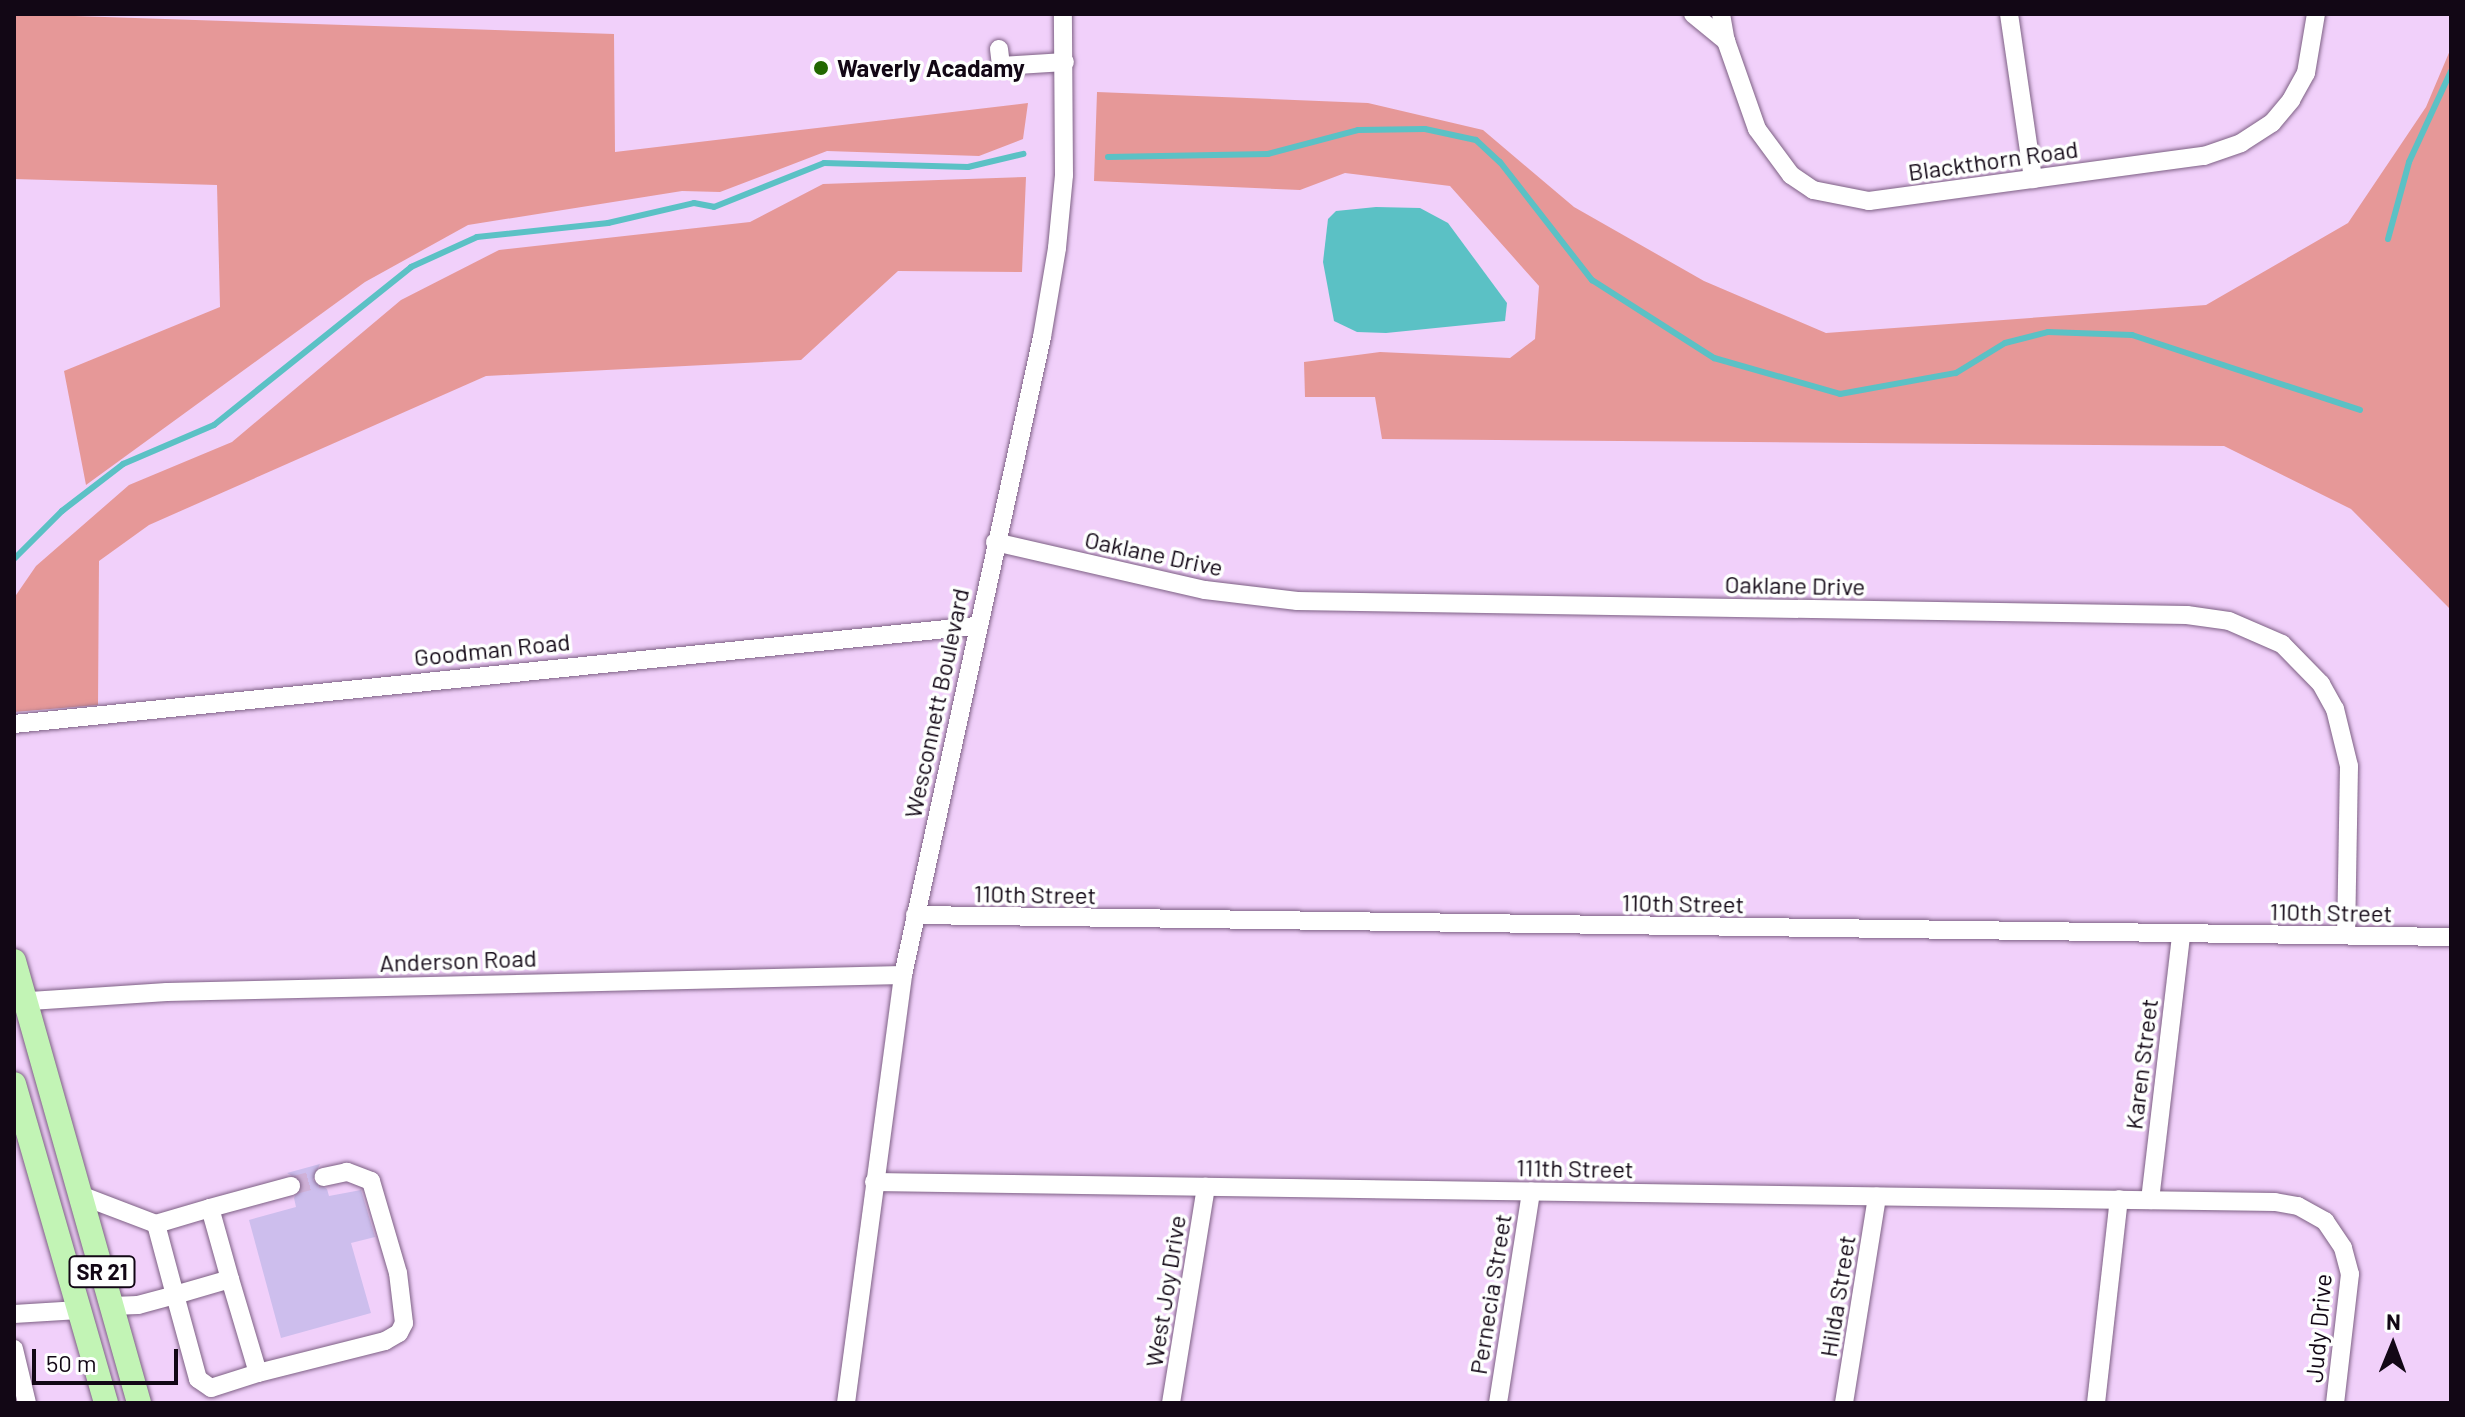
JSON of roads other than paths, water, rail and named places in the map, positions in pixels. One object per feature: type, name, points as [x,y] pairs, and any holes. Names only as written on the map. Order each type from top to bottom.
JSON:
[{"type":"main road","name":"SR 21","points":[[14,961],[20,1002],[80,1195],[139,1403]]},
{"type":"main road","name":"SR 21","points":[[14,1084],[106,1403]]},
{"type":"main road","points":[[79,1310],[112,1306]]},
{"type":"street","name":"Wesconnett Boulevard","points":[[846,1403],[903,975],[1057,248],[1065,62],[1063,14]]},
{"type":"street","points":[[1693,14],[1726,41]]},
{"type":"street","name":"Blackthorn Road","points":[[1721,14],[1726,41],[1757,129],[1791,175],[1813,190],[1869,201],[2204,156],[2241,143],[2272,123],[2298,87],[2315,37],[2316,14]]},
{"type":"street","points":[[2009,14],[2033,179]]},
{"type":"street","points":[[999,49],[1001,66],[1065,62]]},
{"type":"street","name":"Oaklane Drive","points":[[995,542],[1205,590],[1297,601],[2187,615],[2229,621],[2282,644],[2321,684],[2335,709],[2349,766],[2346,935]]},
{"type":"street","name":"Goodman Road","points":[[14,724],[976,626]]},
{"type":"street","name":"110th Street","points":[[915,915],[2451,937]]},
{"type":"street","name":"Karen Street","points":[[2150,1200],[2181,935]]},
{"type":"street","name":"Anderson Road","points":[[20,1002],[199,991],[903,975]]},
{"type":"street","points":[[156,1224],[203,1386],[369,1345],[399,1333],[404,1323],[398,1273],[371,1181],[347,1172],[324,1177]]},
{"type":"street","name":"111th Street","points":[[874,1182],[2275,1202]]},
{"type":"street","points":[[80,1195],[156,1224],[291,1186]]},
{"type":"street","name":"West Joy Drive","points":[[1171,1403],[1206,1187]]},
{"type":"street","name":"Pernecia Street","points":[[1498,1403],[1531,1192]]},
{"type":"street","name":"Hilda Street","points":[[1844,1403],[1877,1197]]},
{"type":"street","points":[[2096,1403],[2119,1199]]},
{"type":"street","name":"Judy Drive","points":[[2275,1202],[2298,1206],[2325,1221],[2343,1248],[2350,1274],[2335,1403]]},
{"type":"street","points":[[210,1208],[258,1373]]},
{"type":"street","points":[[112,1306],[175,1295],[230,1279]]},
{"type":"street","points":[[14,1314],[79,1310]]},
{"type":"street","points":[[14,1349],[27,1403]]},
{"type":"waterway","points":[[2388,239],[2409,162],[2451,71]]},
{"type":"waterway","points":[[1108,157],[1268,154],[1358,130],[1425,129],[1476,140],[1500,162],[1592,280],[1714,358],[1840,394],[1956,373],[2005,343],[2048,332],[2132,335],[2360,410]]},
{"type":"waterway","points":[[14,559],[62,511],[123,464],[214,425],[411,267],[477,237],[608,223],[694,203],[714,207],[824,163],[968,167],[1023,154]]},
{"type":"tunnel","points":[[291,1186],[324,1177]]},
{"type":"place","name":"Waverly Acadamy","points":[[821,68]]}]
